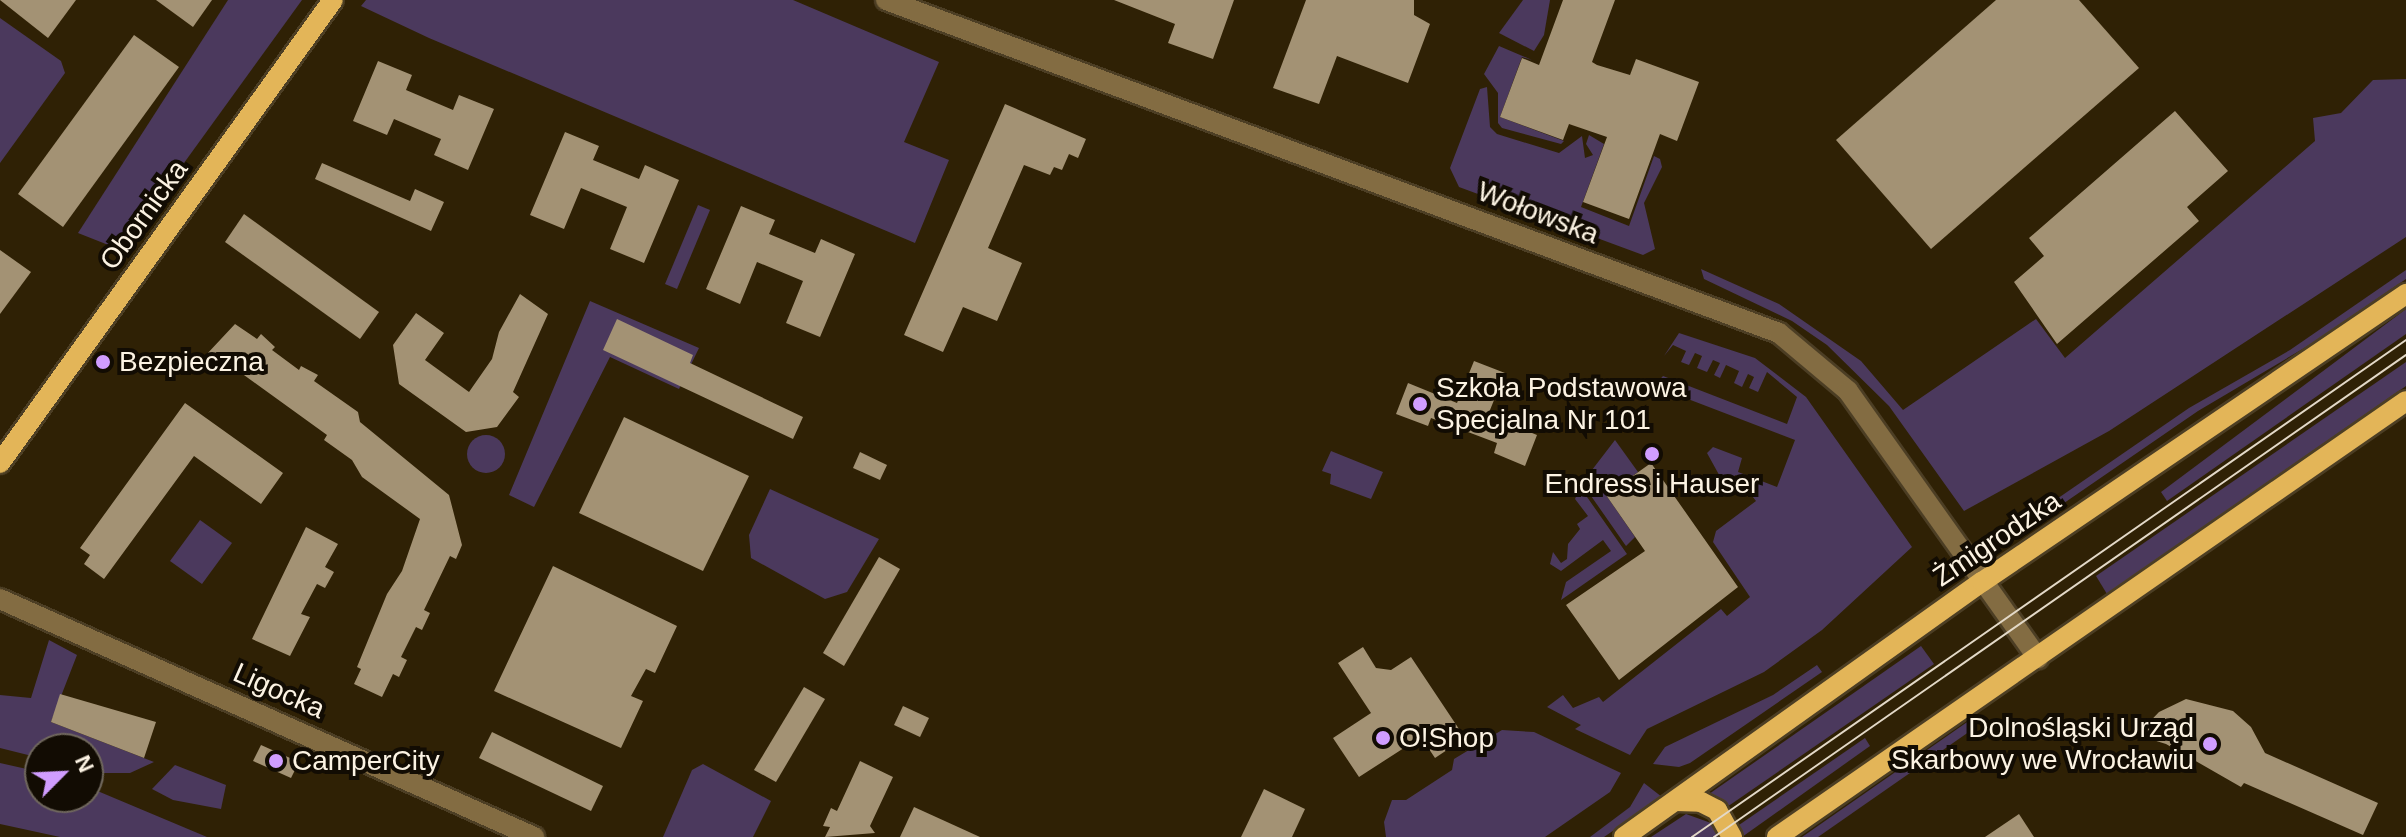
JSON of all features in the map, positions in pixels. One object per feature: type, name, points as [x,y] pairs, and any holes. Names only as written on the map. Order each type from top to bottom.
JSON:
[{"type":"main road","name":"Obornicka","points":[[0,463],[333,0]]},
{"type":"main road","name":"Żmigrodzka","points":[[1624,837],[1982,582],[2406,294]]},
{"type":"main road","points":[[1777,837],[2406,401]]},
{"type":"main road","points":[[1676,801],[1717,810],[1732,837]]},
{"type":"street","name":"Wołowska","points":[[886,0],[1779,333],[1848,391],[2038,658]]},
{"type":"street","name":"Ligocka","points":[[0,599],[534,837]]},
{"type":"shaded area","points":[[228,0],[302,0],[121,250],[78,233]]},
{"type":"shaded area","points":[[366,0],[793,0],[939,62],[904,142],[949,160],[915,243],[429,38],[361,6]]},
{"type":"shaded area","points":[[1523,0],[1550,0],[1544,35],[1534,51],[1499,33]]},
{"type":"shaded area","points":[[0,18],[61,61],[65,73],[0,163]]},
{"type":"shaded area","points":[[1499,46],[1532,60],[1522,57],[1500,117],[1564,141],[1561,144],[1502,128],[1498,123],[1498,93],[1484,74]]},
{"type":"shaded area","points":[[2406,79],[2406,237],[2109,431],[1964,511],[1889,406],[1827,345],[1792,321],[1704,279],[1701,269],[1779,304],[1861,361],[1903,410],[2036,319],[2065,358],[2315,141],[2313,118],[2341,113],[2373,80]]},
{"type":"shaded area","points":[[1487,87],[1490,127],[1497,134],[1559,153],[1582,136],[1585,158],[1593,155],[1586,144],[1589,135],[1604,144],[1581,207],[1629,226],[1654,156],[1660,159],[1662,167],[1644,203],[1655,249],[1643,255],[1459,187],[1450,168],[1480,89]]},
{"type":"shaded area","points":[[698,205],[710,210],[677,289],[665,284]]},
{"type":"shaded area","points":[[2406,270],[2406,279],[2311,344],[2198,411],[2051,512],[2051,503],[2189,408],[2290,350]]},
{"type":"shaded area","points":[[590,301],[699,348],[679,389],[610,357],[534,507],[509,495]]},
{"type":"shaded area","points":[[2406,309],[2406,334],[2167,501],[2161,492]]},
{"type":"shaded area","points":[[1679,333],[1755,358],[1806,397],[1912,547],[1822,630],[1764,672],[1647,729],[1630,755],[1575,729],[1581,725],[1547,707],[1563,695],[1573,708],[1599,697],[1603,702],[1721,609],[1727,616],[1750,597],[1713,542],[1716,531],[1756,501],[1736,475],[1723,482],[1707,453],[1713,447],[1742,458],[1738,472],[1777,487],[1795,440],[1654,386],[1663,376],[1787,424],[1797,397],[1767,372],[1758,392],[1749,388],[1754,377],[1748,374],[1742,387],[1734,383],[1739,371],[1726,365],[1720,378],[1714,375],[1720,363],[1713,360],[1707,372],[1697,368],[1702,356],[1695,353],[1689,365],[1681,362],[1686,351],[1673,345],[1664,356]]},
{"type":"shaded area","points":[[2406,362],[2406,386],[2107,594],[2096,576]]},
{"type":"shaded area","points":[[486,435],[499,441],[505,454],[499,467],[486,473],[473,467],[467,454],[473,441]]},
{"type":"shaded area","points":[[1615,440],[1638,472],[1606,495],[1635,537],[1626,546],[1582,483]]},
{"type":"shaded area","points":[[1331,451],[1383,472],[1371,499],[1330,484],[1331,474],[1322,471]]},
{"type":"shaded area","points":[[1580,487],[1627,554],[1561,600],[1566,582],[1611,551],[1603,540],[1561,571],[1550,564],[1553,552],[1561,563],[1567,559],[1568,544],[1580,529],[1577,524],[1588,516],[1575,499]]},
{"type":"shaded area","points":[[770,489],[879,539],[847,592],[825,599],[751,558],[749,535]]},
{"type":"shaded area","points":[[200,520],[232,543],[202,584],[170,561]]},
{"type":"shaded area","points":[[49,640],[77,655],[51,722],[79,733],[24,733],[24,754],[0,748],[0,695],[31,698]]},
{"type":"shaded area","points":[[1921,646],[1934,664],[1727,807],[1709,794]]},
{"type":"shaded area","points":[[1817,665],[1822,672],[1690,763],[1679,767],[1653,764],[1665,747],[1773,695]]},
{"type":"shaded area","points":[[1973,718],[1976,727],[1818,837],[1802,837]]},
{"type":"shaded area","points":[[1502,730],[1534,732],[1621,773],[1610,792],[1545,837],[1386,837],[1384,822],[1392,800],[1406,800],[1452,770],[1454,759]]},
{"type":"shaded area","points":[[1865,738],[1870,746],[1742,837],[1739,825]]},
{"type":"shaded area","points":[[104,743],[154,762],[130,773],[104,773]]},
{"type":"shaded area","points":[[0,763],[24,768],[24,813],[104,813],[104,794],[207,837],[60,837],[0,824]]},
{"type":"shaded area","points":[[703,764],[771,801],[753,837],[663,837],[692,770]]},
{"type":"shaded area","points":[[175,765],[226,785],[221,809],[173,800],[152,789]]},
{"type":"shaded area","points":[[1644,783],[1662,797],[1604,837],[1590,837],[1630,807]]},
{"type":"shaded area","points":[[1686,814],[1711,823],[1719,837],[1651,837]]},
{"type":"building","points":[[0,0],[76,0],[48,38]]},
{"type":"building","points":[[156,0],[212,0],[193,27]]},
{"type":"building","points":[[1114,0],[1234,0],[1213,59],[1168,43],[1175,24]]},
{"type":"building","points":[[1306,0],[1414,0],[1414,15],[1430,24],[1408,83],[1337,56],[1319,104],[1273,88]]},
{"type":"building","points":[[1563,0],[1615,0],[1592,62],[1630,75],[1636,59],[1699,82],[1677,141],[1660,134],[1629,219],[1583,202],[1607,137],[1569,124],[1563,140],[1500,117],[1522,58],[1539,65]]},
{"type":"building","points":[[1996,0],[2079,0],[2139,68],[1931,249],[1836,140]]},
{"type":"building","points":[[134,35],[179,67],[63,227],[18,194]]},
{"type":"building","points":[[378,61],[412,75],[406,90],[453,110],[459,95],[494,109],[468,170],[434,155],[441,139],[394,119],[387,135],[353,121]]},
{"type":"building","points":[[1005,104],[1086,139],[1078,158],[1069,154],[1062,170],[1054,167],[1050,175],[1024,165],[988,248],[1022,263],[997,321],[963,307],[943,352],[904,335]]},
{"type":"building","points":[[2175,111],[2228,171],[2187,207],[2199,221],[2057,344],[2014,282],[2044,256],[2029,238]]},
{"type":"building","points":[[565,132],[599,146],[593,160],[639,179],[645,165],[679,180],[644,263],[610,249],[627,207],[581,188],[564,229],[530,215]]},
{"type":"building","points":[[322,163],[410,201],[415,189],[444,202],[431,231],[315,179]]},
{"type":"building","points":[[741,206],[775,220],[769,234],[815,253],[821,239],[855,254],[820,337],[786,323],[803,281],[757,262],[740,304],[706,289]]},
{"type":"building","points":[[244,214],[379,312],[360,339],[225,242]]},
{"type":"building","points":[[0,250],[31,272],[0,314]]},
{"type":"building","points":[[520,294],[548,314],[513,392],[519,397],[497,427],[466,432],[399,384],[393,345],[416,313],[444,333],[425,360],[469,392],[492,359],[499,332]]},
{"type":"building","points":[[617,319],[693,355],[690,363],[803,417],[793,439],[603,350]]},
{"type":"building","points":[[235,324],[257,339],[261,334],[275,347],[272,350],[299,370],[301,366],[318,375],[314,381],[358,412],[360,422],[449,495],[462,545],[456,559],[450,556],[424,610],[430,613],[422,630],[416,627],[401,657],[407,660],[399,677],[393,674],[382,697],[354,684],[361,669],[357,667],[387,594],[402,571],[420,519],[362,477],[352,460],[324,440],[327,435],[237,370],[233,374],[206,355]]},
{"type":"building","points":[[1474,361],[1505,373],[1488,415],[1537,435],[1525,466],[1494,453],[1497,443],[1431,418],[1428,426],[1396,414],[1408,383],[1457,403]]},
{"type":"building","points":[[185,403],[283,473],[261,504],[194,456],[104,579],[84,564],[90,555],[80,548]]},
{"type":"building","points":[[624,417],[749,476],[703,571],[579,513]]},
{"type":"building","points":[[860,452],[887,465],[880,480],[853,468]]},
{"type":"building","points":[[1651,463],[1738,587],[1619,680],[1566,605],[1645,551],[1606,495]]},
{"type":"building","points":[[306,527],[338,544],[325,567],[334,572],[325,588],[317,584],[301,614],[310,617],[290,656],[252,639]]},
{"type":"building","points":[[879,557],[900,569],[844,666],[823,653]]},
{"type":"building","points":[[553,566],[677,626],[655,673],[646,669],[631,696],[643,701],[621,748],[494,691]]},
{"type":"building","points":[[1363,647],[1376,668],[1391,670],[1411,657],[1465,738],[1435,758],[1421,737],[1359,777],[1333,738],[1371,713],[1338,663]]},
{"type":"building","points":[[804,687],[825,699],[776,782],[754,770]]},
{"type":"building","points":[[60,694],[156,722],[144,758],[104,743],[104,733],[79,733],[51,722]]},
{"type":"building","points":[[2186,699],[2233,711],[2251,727],[2265,753],[2378,803],[2363,835],[2244,783],[2241,787],[2166,744],[2137,735],[2159,712]]},
{"type":"building","points":[[903,706],[929,718],[920,737],[894,725]]},
{"type":"building","points":[[492,732],[603,786],[591,811],[479,758]]},
{"type":"building","name":"CamperCity","points":[[261,745],[299,762],[291,778],[253,761]]},
{"type":"building","points":[[860,761],[893,777],[870,826],[875,833],[825,837],[830,827],[823,826],[831,808],[837,811]]},
{"type":"building","points":[[1264,789],[1305,809],[1292,837],[1241,837]]},
{"type":"building","points":[[914,807],[980,837],[900,837]]},
{"type":"building","points":[[2019,814],[2034,837],[1985,837]]},
{"type":"tram line","points":[[1692,837],[2406,340]]},
{"type":"tram line","points":[[1714,837],[2406,355]]},
{"type":"place","name":"Bezpieczna","points":[[103,362]]},
{"type":"place","name":"Szkoła Podstawowa Specjalna Nr 101","points":[[1420,404]]},
{"type":"place","name":"Endress i Hauser","points":[[1652,454]]},
{"type":"place","name":"O!Shop","points":[[1383,738]]},
{"type":"place","name":"Dolnośląski Urząd Skarbowy we Wrocławiu","points":[[2210,744]]},
{"type":"place","name":"CamperCity","points":[[276,761]]}]
